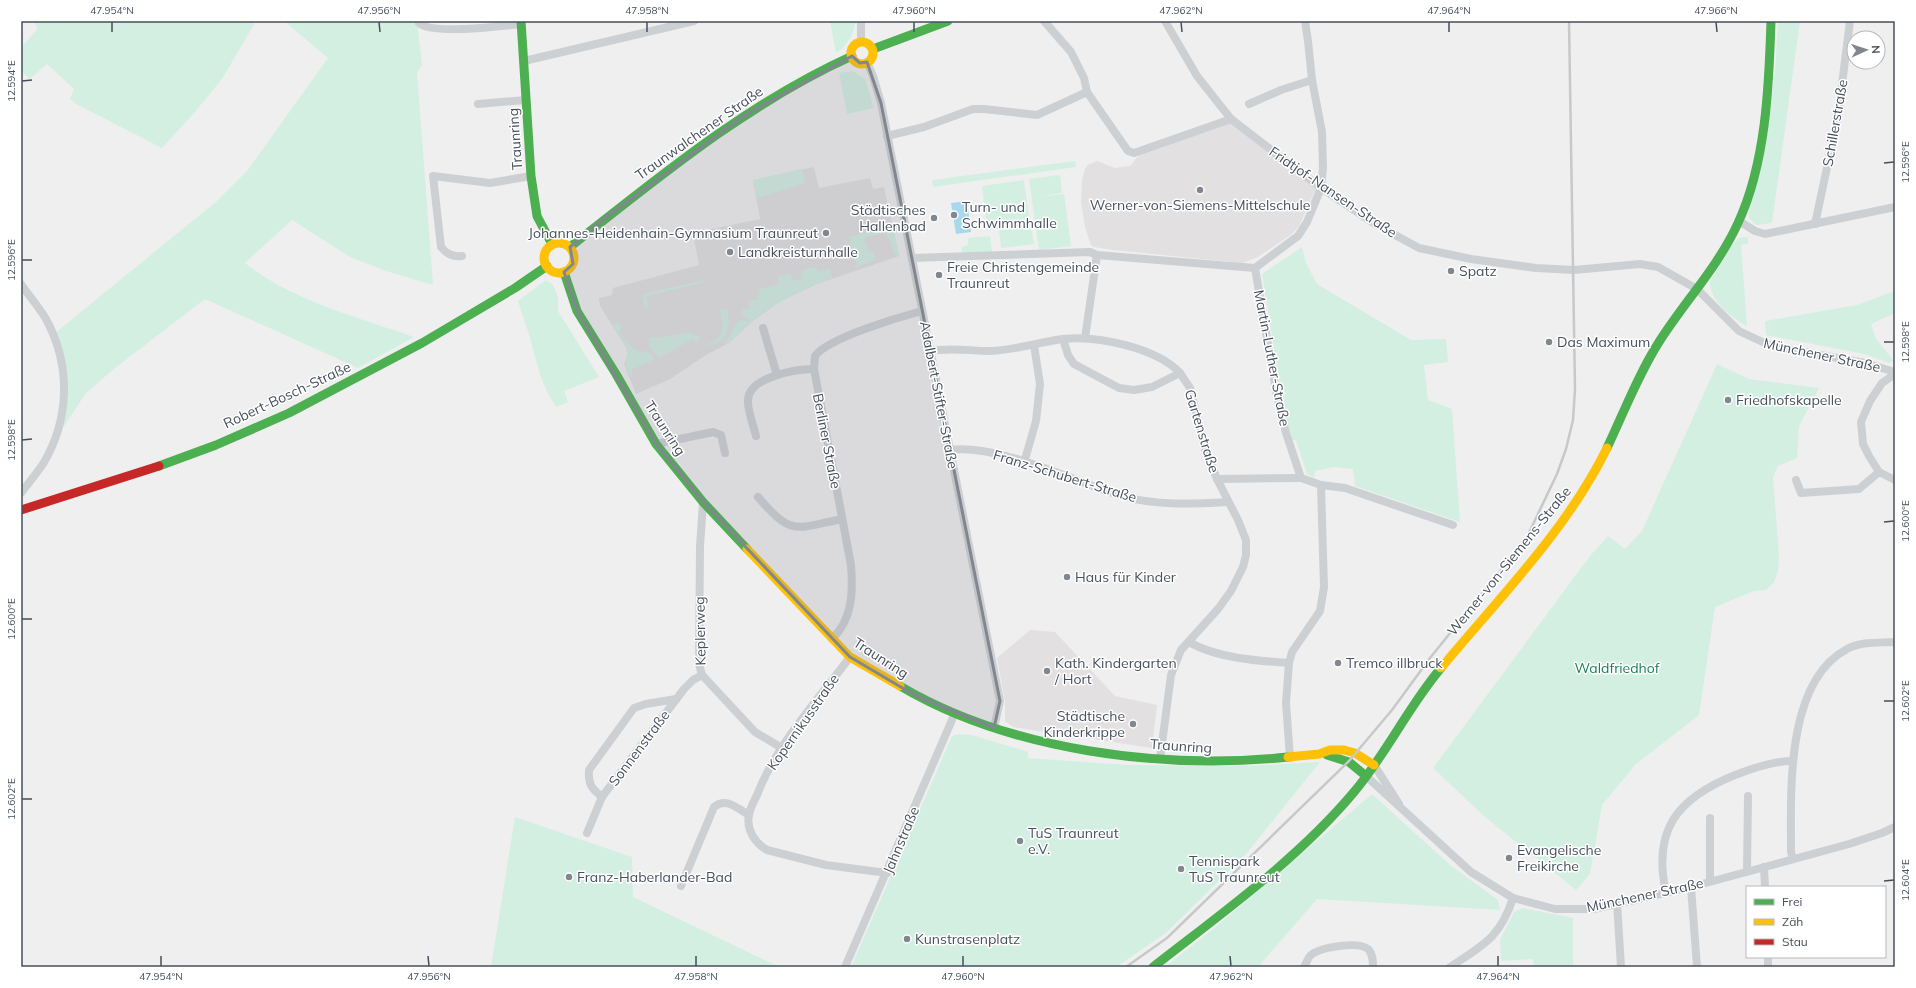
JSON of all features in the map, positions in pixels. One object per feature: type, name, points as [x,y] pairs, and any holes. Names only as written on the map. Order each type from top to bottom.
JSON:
[{"type":"street","points":[[524,61],[668,24],[694,21]]},
{"type":"street","points":[[861,21],[861,42]]},
{"type":"street","points":[[873,49],[948,21]]},
{"type":"street","points":[[1044,21],[1071,52],[1084,78],[1087,92],[1123,146],[1134,153],[1231,119]]},
{"type":"street","name":"Fridtjof-Nansen-Straße","points":[[1165,21],[1197,76],[1231,119],[1321,188],[1375,224],[1419,248],[1471,259],[1536,268],[1574,270],[1640,264],[1658,267],[1697,288]]},
{"type":"street","points":[[912,258],[1090,252],[1097,255],[1255,268],[1298,236],[1307,222],[1321,188],[1323,168],[1322,132],[1312,80],[1308,41],[1304,21]]},
{"type":"street","name":"Werner-von-Siemens-Straße","points":[[1153,967],[1230,908],[1306,843],[1330,819],[1374,765],[1418,696],[1549,538],[1584,488],[1602,458],[1650,357],[1666,329],[1724,250],[1739,221],[1756,160],[1765,105],[1769,70],[1771,21]]},
{"type":"street","name":"Schillerstraße","points":[[1815,224],[1838,116],[1850,21]]},
{"type":"street","points":[[419,23],[422,26],[438,30],[521,23]]},
{"type":"street","name":"Traunring","points":[[521,23],[531,176],[537,216],[552,244]]},
{"type":"street","points":[[861,42],[868,44],[873,49],[872,58],[867,62],[860,63],[852,56],[853,47],[861,42]]},
{"type":"street","name":"Traunwalchener Straße","points":[[570,247],[608,216],[743,116],[824,69],[852,56]]},
{"type":"street","name":"Adalbert-Stifter-Straße","points":[[867,62],[876,87],[887,136],[1000,701],[994,728]]},
{"type":"street","points":[[1249,104],[1281,90],[1312,80]]},
{"type":"street","points":[[887,136],[924,128],[974,109],[1037,115],[1087,92]]},
{"type":"street","name":"Traunring","points":[[478,104],[526,100]]},
{"type":"street","points":[[462,256],[455,256],[447,253],[441,246],[433,176],[490,183],[531,176]]},
{"type":"street","points":[[1739,221],[1755,231],[1765,234],[1895,207]]},
{"type":"street","points":[[563,243],[570,247],[573,252],[574,261],[570,269],[564,272],[554,272],[547,266],[544,260],[545,254],[552,244],[563,243]]},
{"type":"street","points":[[1085,338],[1097,255]]},
{"type":"street","name":"Robert-Bosch-Straße","points":[[21,510],[149,470],[216,445],[288,413],[422,343],[515,288],[547,266]]},
{"type":"street","name":"Martin-Luther-Straße","points":[[1255,268],[1276,391],[1301,478]]},
{"type":"street","name":"Traunring","points":[[564,272],[577,311],[616,374],[656,444],[703,502],[850,657],[916,696],[955,713],[1016,736],[1062,746],[1160,759],[1201,762],[1252,761],[1290,758],[1319,754],[1330,750],[1344,750],[1355,753],[1374,765]]},
{"type":"street","points":[[21,284],[46,319],[56,343],[63,364],[65,390],[62,417],[54,440],[43,464],[21,493]]},
{"type":"street","name":"Münchener Straße","points":[[1697,288],[1739,331],[1758,341],[1771,346],[1865,363],[1895,373]]},
{"type":"street","name":"Berliner Straße","points":[[832,639],[844,624],[852,594],[851,565],[814,369],[815,356],[826,345],[897,318],[922,311]]},
{"type":"street","points":[[763,328],[777,375]]},
{"type":"street","name":"Gartenstraße","points":[[930,351],[940,349],[992,351],[1063,339],[1085,338],[1123,345],[1153,355],[1165,360],[1180,373],[1190,388],[1205,449],[1217,479],[1301,478]]},
{"type":"street","name":"Gartenstraße","points":[[1063,339],[1068,355],[1074,364],[1119,388],[1134,390],[1152,388],[1180,373]]},
{"type":"street","points":[[1024,463],[1036,421],[1040,384],[1034,345]]},
{"type":"street","points":[[756,436],[748,400],[750,393],[760,384],[777,375],[801,369],[814,369]]},
{"type":"street","points":[[1895,373],[1882,383],[1870,401],[1861,422],[1863,444],[1880,472],[1895,480]]},
{"type":"street","points":[[656,444],[713,432],[720,435],[725,453]]},
{"type":"street","name":"Franz-Schubert-Straße","points":[[950,450],[958,449],[994,453],[1124,496],[1178,504],[1228,502]]},
{"type":"street","points":[[1796,480],[1801,493],[1859,489],[1880,472]]},
{"type":"street","points":[[1301,478],[1321,485],[1345,488],[1453,525]]},
{"type":"street","points":[[1160,759],[1171,675],[1182,650],[1218,609],[1231,591],[1243,567],[1246,555],[1246,540],[1238,520],[1217,479]]},
{"type":"street","points":[[1290,758],[1286,703],[1289,663],[1292,652],[1320,611],[1324,587],[1321,485]]},
{"type":"street","points":[[758,497],[776,517],[789,526],[802,527],[842,519]]},
{"type":"street","name":"Keplerweg","points":[[703,502],[700,547],[699,656],[702,675],[756,732],[782,748]]},
{"type":"street","points":[[1189,642],[1201,649],[1256,661],[1289,663]]},
{"type":"street","points":[[1793,859],[1792,761],[1797,730],[1807,699],[1825,666],[1835,656],[1848,648],[1861,644],[1895,642]]},
{"type":"street","name":"Kopernikusstraße","points":[[850,657],[782,748],[762,780],[749,815],[751,831],[754,840],[767,850],[826,865],[887,873]]},
{"type":"street","name":"Sonnenstraße","points":[[587,833],[602,796],[676,699],[693,680],[702,675]]},
{"type":"street","name":"Sonnenstraße","points":[[602,796],[592,788],[588,780],[589,770],[634,708],[646,704],[676,699]]},
{"type":"street","name":"Jahnstraße","points":[[845,967],[955,713]]},
{"type":"street","name":"Traunring","points":[[1319,754],[1343,758],[1354,764],[1366,776]]},
{"type":"street","points":[[1666,893],[1662,862],[1664,842],[1670,824],[1678,811],[1690,799],[1706,788],[1727,778],[1766,765],[1792,761]]},
{"type":"street","name":"Münchener Straße","points":[[1374,765],[1399,804],[1471,872],[1513,898],[1560,909],[1594,909],[1666,893],[1849,844],[1895,827]]},
{"type":"street","name":"Münchener Straße","points":[[1366,776],[1389,798],[1399,804]]},
{"type":"street","points":[[1748,796],[1748,871]]},
{"type":"street","points":[[681,886],[714,807],[720,802],[724,802],[749,815]]},
{"type":"street","points":[[1710,818],[1710,881]]},
{"type":"street","points":[[1764,867],[1765,886]]},
{"type":"street","points":[[1691,886],[1697,967]]},
{"type":"street","points":[[1450,967],[1488,942],[1497,933],[1508,914],[1513,898]]},
{"type":"street","points":[[1617,903],[1621,967]]},
{"type":"street","points":[[1304,967],[1310,956],[1325,948],[1360,946],[1368,949],[1372,955],[1373,967]]},
{"type":"highlighted area","points":[[852,56],[860,63],[867,62],[881,103],[1000,701],[994,728],[916,696],[850,657],[703,502],[656,444],[577,311],[564,272],[573,264],[570,247],[602,220],[743,116]]},
{"type":"shaded area","name":"Werner-von-Siemens-Mittelschule","points":[[1231,119],[1321,188],[1314,193],[1299,226],[1292,234],[1258,257],[1242,263],[1113,250],[1094,247],[1091,245],[1085,227],[1081,203],[1082,180],[1085,169],[1088,165],[1097,161],[1115,168],[1130,166],[1139,155]]},
{"type":"shaded area","points":[[814,167],[819,188],[870,178],[873,189],[884,187],[899,256],[817,284],[779,302],[753,321],[729,343],[706,355],[670,379],[636,394],[624,364],[627,356],[627,349],[600,306],[599,298],[612,295],[613,288],[699,265],[693,233],[760,219],[753,180]]},
{"type":"shaded area","points":[[1030,630],[1055,632],[1115,696],[1157,705],[1152,748],[1013,727],[1005,721],[1005,702],[997,658]]},
{"type":"green space","points":[[33,21],[256,21],[222,79],[162,148],[76,104],[70,99],[74,89],[47,64],[30,79],[21,71],[21,48],[38,28]]},
{"type":"green space","points":[[284,21],[417,21],[422,65],[417,72],[433,285],[386,271],[350,257],[292,220],[245,263],[284,288],[305,298],[348,315],[414,337],[358,368],[205,299],[115,368],[86,393],[59,434],[65,410],[55,333],[217,201],[247,171],[328,58]]},
{"type":"green space","points":[[830,21],[856,21],[851,37],[843,48],[836,53]]},
{"type":"green space","points":[[1778,21],[1800,21],[1772,223],[1756,225],[1749,218],[1749,208],[1766,143],[1775,72]]},
{"type":"green space","points":[[853,71],[865,79],[874,108],[847,114],[839,73]]},
{"type":"green space","points":[[1075,161],[1076,167],[933,187],[932,180]]},
{"type":"green space","points":[[802,169],[805,183],[757,198],[753,180]]},
{"type":"green space","points":[[1060,175],[1062,193],[1036,197],[1064,194],[1071,246],[1039,250],[1029,179]]},
{"type":"green space","points":[[1024,180],[1030,224],[987,230],[982,186]]},
{"type":"green space","points":[[1031,226],[1034,244],[1001,248],[999,230]]},
{"type":"green space","points":[[893,227],[899,254],[895,256],[890,240],[885,234],[886,228]]},
{"type":"green space","points":[[880,229],[881,234],[864,239],[869,252],[874,252],[875,260],[856,267],[849,237]]},
{"type":"green space","points":[[990,236],[992,252],[962,253],[961,247],[968,245],[968,238]]},
{"type":"green space","points":[[1748,237],[1748,244],[1741,245],[1747,326],[1722,308],[1713,295],[1710,281],[1732,245],[1739,238]]},
{"type":"green space","points":[[1302,247],[1306,263],[1317,284],[1411,340],[1446,339],[1448,362],[1424,365],[1428,400],[1452,409],[1460,522],[1355,486],[1353,469],[1334,467],[1315,471],[1314,478],[1307,474],[1296,440],[1292,440],[1283,406],[1262,274]]},
{"type":"green space","points":[[816,267],[818,272],[830,269],[832,278],[811,286],[781,301],[753,320],[735,338],[723,346],[728,340],[733,328],[740,320],[749,322],[750,319],[743,317],[742,310],[750,308],[748,302],[759,299],[757,290],[779,284],[778,277],[790,273],[792,281],[803,278],[801,270]]},
{"type":"green space","points":[[546,280],[553,285],[558,297],[558,311],[599,377],[564,391],[568,402],[556,407],[542,379],[518,301]]},
{"type":"green space","points":[[705,280],[705,282],[646,296],[649,309],[644,306],[643,294]]},
{"type":"green space","points":[[1895,291],[1895,313],[1871,324],[1876,339],[1894,361],[1889,363],[1864,354],[1766,335],[1765,321],[1857,305]]},
{"type":"green space","points":[[727,308],[729,322],[726,334],[718,342],[705,345],[712,343],[720,336],[722,332],[722,322],[720,310]]},
{"type":"green space","points":[[616,323],[621,325],[620,331],[622,336],[635,350],[640,352],[648,351],[655,359],[631,370],[633,376],[631,377],[625,364],[627,358],[626,348],[612,324]]},
{"type":"green space","points":[[690,333],[700,337],[698,343],[696,343],[693,339],[658,358],[649,346],[649,339],[653,337]]},
{"type":"green space","name":"Waldfriedhof","points":[[1717,364],[1749,379],[1819,388],[1799,426],[1797,458],[1778,466],[1773,477],[1779,556],[1778,571],[1774,582],[1766,590],[1754,591],[1715,607],[1699,715],[1636,764],[1602,805],[1590,874],[1576,890],[1485,817],[1433,768],[1590,556],[1608,536],[1625,549],[1642,531]]},
{"type":"green space","name":"TuS Traunreut e.V.","points":[[959,734],[972,735],[1028,752],[1028,758],[1127,765],[1245,766],[1320,762],[1246,854],[1166,933],[1116,967],[851,967],[952,736]]},
{"type":"green space","points":[[1372,794],[1450,865],[1498,900],[1500,910],[1317,899],[1258,967],[1165,967],[1218,925]]},
{"type":"green space","name":"Franz-Haberlander-Bad","points":[[515,817],[632,857],[633,897],[779,967],[491,967]]},
{"type":"green space","points":[[1523,908],[1573,918],[1573,967],[1534,967],[1533,959],[1501,961],[1500,940],[1514,912]]},
{"type":"water","points":[[967,201],[971,232],[956,234],[951,203]]},
{"type":"railway","points":[[1126,967],[1167,938],[1349,761],[1392,710],[1430,658],[1526,539],[1557,474],[1566,449],[1573,420],[1575,389],[1569,21]]},
{"type":"traffic: fast","points":[[521,21],[531,176],[537,216],[552,244]]},
{"type":"traffic: fast","points":[[873,49],[948,21]]},
{"type":"traffic: fast","points":[[1607,448],[1651,355],[1721,254],[1738,223],[1747,200],[1755,175],[1764,124],[1769,72],[1771,21]]},
{"type":"traffic: fast","points":[[570,247],[705,143],[777,96],[852,56]]},
{"type":"traffic: fast","points":[[159,466],[216,445],[289,413],[422,343],[515,288],[547,266]]},
{"type":"traffic: fast","points":[[564,272],[577,311],[616,374],[656,444],[703,502],[747,549]]},
{"type":"traffic: fast","points":[[1153,967],[1232,906],[1284,863],[1332,817],[1377,762],[1418,698],[1441,668]]},
{"type":"traffic: fast","points":[[900,686],[943,708],[989,726],[1038,740],[1088,751],[1190,761],[1288,757]]},
{"type":"traffic: fast","points":[[1327,755],[1349,762],[1366,776]]},
{"type":"traffic: slow","points":[[862,42],[870,45],[873,53],[870,61],[862,64],[854,61],[851,53],[854,45],[862,42]]},
{"type":"traffic: slow","points":[[559,243],[570,247],[574,258],[570,269],[559,273],[548,269],[544,258],[548,247],[559,243]]},
{"type":"traffic: slow","points":[[1441,668],[1552,535],[1591,478],[1607,448]]},
{"type":"traffic: slow","points":[[747,549],[850,657],[900,686]]},
{"type":"traffic: slow","points":[[1288,757],[1319,754],[1330,750],[1344,750],[1355,753],[1374,765]]},
{"type":"traffic: jam","points":[[21,510],[159,466]]},
{"type":"place","name":"Werner-von-Siemens-Mittelschule","points":[[1200,190]]},
{"type":"place","name":"Turn- und Schwimmhalle","points":[[954,215]]},
{"type":"place","name":"Städtisches Hallenbad","points":[[934,218]]},
{"type":"place","name":"Johannes-Heidenhain-Gymnasium Traunreut","points":[[826,233]]},
{"type":"place","name":"Landkreisturnhalle","points":[[730,252]]},
{"type":"place","name":"Spatz","points":[[1451,271]]},
{"type":"place","name":"Freie Christengemeinde Traunreut","points":[[939,275]]},
{"type":"place","name":"Das Maximum","points":[[1549,342]]},
{"type":"place","name":"Friedhofskapelle","points":[[1728,400]]},
{"type":"place","name":"Haus für Kinder","points":[[1067,577]]},
{"type":"place","name":"Tremco illbruck","points":[[1338,663]]},
{"type":"place","name":"Kath. Kindergarten / Hort","points":[[1047,671]]},
{"type":"place","name":"Städtische Kinderkrippe","points":[[1133,724]]},
{"type":"place","name":"TuS Traunreut e.V.","points":[[1020,841]]},
{"type":"place","name":"Evangelische Freikirche","points":[[1509,858]]},
{"type":"place","name":"Tennispark TuS Traunreut","points":[[1181,869]]},
{"type":"place","name":"Franz-Haberlander-Bad","points":[[569,877]]},
{"type":"place","name":"Kunstrasenplatz","points":[[907,939]]}]
